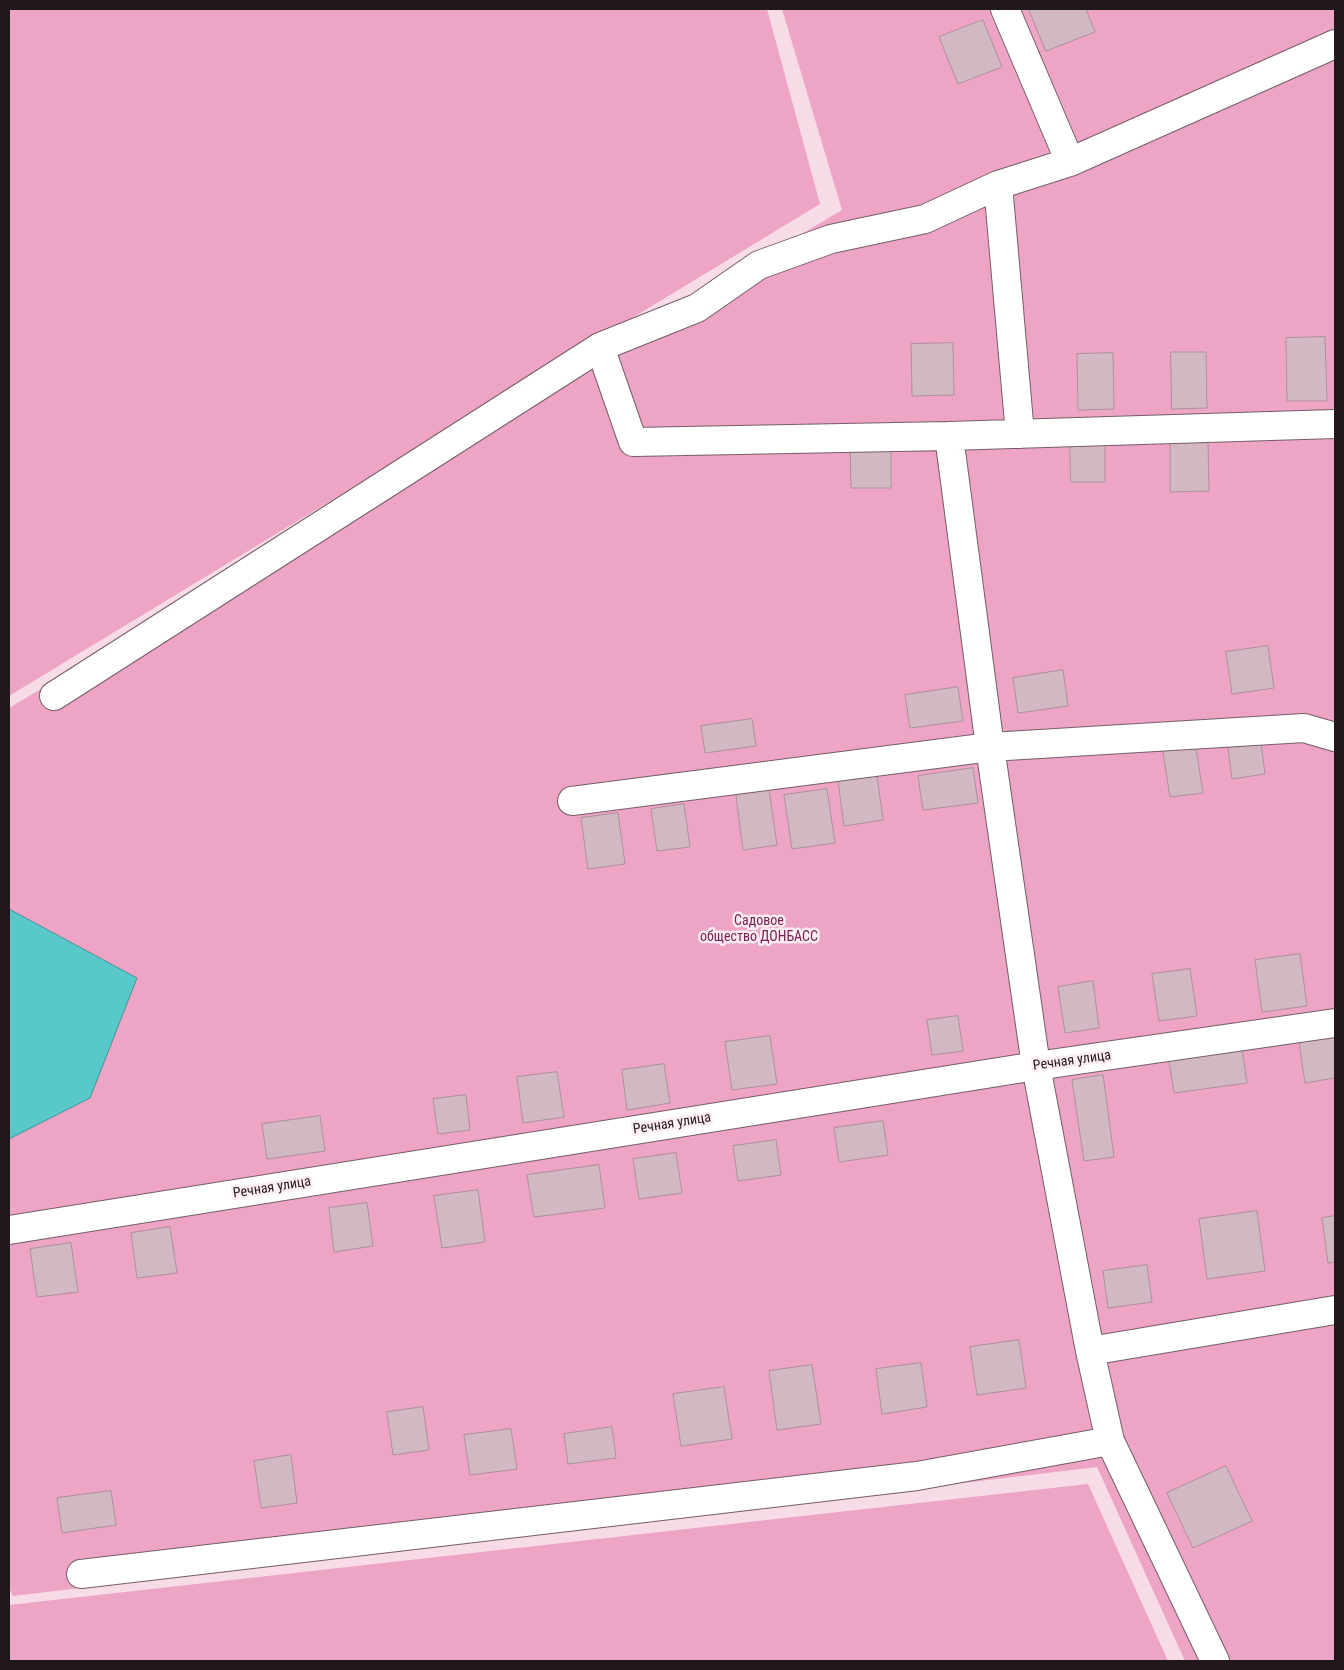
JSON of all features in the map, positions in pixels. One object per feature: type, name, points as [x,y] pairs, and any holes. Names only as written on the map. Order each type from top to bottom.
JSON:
[{"type":"street","points":[[1005,9],[1070,162]]},
{"type":"street","points":[[54,696],[600,347],[696,308],[759,265],[830,239],[925,220],[998,185],[1070,162],[1335,44]]},
{"type":"street","points":[[998,185],[1020,434]]},
{"type":"street","points":[[600,347],[633,442],[949,436],[1335,424]]},
{"type":"street","points":[[949,436],[990,747],[1036,1066],[1090,1350],[1110,1441],[1215,1661]]},
{"type":"street","points":[[572,800],[990,747],[1304,728],[1335,737]]},
{"type":"street","name":"Речная улица","points":[[9,1230],[1036,1066],[1335,1023]]},
{"type":"street","points":[[1090,1350],[1335,1310]]},
{"type":"street","points":[[81,1574],[917,1476],[1110,1441]]},
{"type":"green space","points":[[9,9],[767,9],[820,204],[9,696]]},
{"type":"green space","name":"Садовое общество ДОНБАСС","points":[[782,9],[1335,9],[1335,1661],[1185,1661],[1097,1467],[13,1596],[9,1588],[9,708],[842,210]]},
{"type":"green space","points":[[1088,1484],[1168,1661],[9,1661],[9,1605]]},
{"type":"water","points":[[9,909],[137,978],[90,1098],[9,1139]]},
{"type":"building","points":[[1029,9],[1086,9],[1095,32],[1046,51]]},
{"type":"building","points":[[983,20],[1002,67],[958,84],[939,37]]},
{"type":"building","points":[[1325,337],[1327,401],[1287,401],[1286,338]]},
{"type":"building","points":[[953,343],[954,395],[912,396],[911,344]]},
{"type":"building","points":[[1171,352],[1206,352],[1207,408],[1172,409]]},
{"type":"building","points":[[1113,353],[1114,409],[1078,410],[1077,354]]},
{"type":"building","points":[[891,440],[891,488],[851,488],[850,441]]},
{"type":"building","points":[[1208,442],[1209,491],[1170,492],[1170,443]]},
{"type":"building","points":[[1070,444],[1105,444],[1105,482],[1071,482]]},
{"type":"building","points":[[1268,646],[1274,688],[1232,694],[1226,652]]},
{"type":"building","points":[[1063,670],[1068,706],[1018,713],[1013,678]]},
{"type":"building","points":[[958,687],[963,721],[910,728],[905,695]]},
{"type":"building","points":[[752,719],[756,746],[705,753],[701,726]]},
{"type":"building","points":[[1195,742],[1203,793],[1170,797],[1162,746]]},
{"type":"building","points":[[1261,743],[1265,774],[1232,779],[1228,747]]},
{"type":"building","points":[[973,768],[978,803],[923,810],[918,776]]},
{"type":"building","points":[[877,775],[883,820],[844,826],[838,781]]},
{"type":"building","points":[[827,789],[835,843],[792,849],[784,795]]},
{"type":"building","points":[[769,790],[777,845],[743,850],[736,795]]},
{"type":"building","points":[[684,804],[690,847],[657,851],[651,809]]},
{"type":"building","points":[[618,813],[625,864],[588,869],[581,818]]},
{"type":"building","points":[[1300,954],[1307,1006],[1262,1012],[1255,960]]},
{"type":"building","points":[[1190,969],[1197,1016],[1159,1021],[1152,974]]},
{"type":"building","points":[[1093,981],[1099,1028],[1065,1033],[1058,987]]},
{"type":"building","points":[[958,1016],[963,1051],[932,1055],[927,1020]]},
{"type":"building","points":[[770,1036],[777,1084],[732,1090],[725,1042]]},
{"type":"building","points":[[1335,1037],[1335,1078],[1305,1083],[1299,1042]]},
{"type":"building","points":[[1242,1049],[1247,1083],[1174,1093],[1169,1060]]},
{"type":"building","points":[[664,1064],[670,1103],[627,1110],[622,1070]]},
{"type":"building","points":[[557,1072],[564,1117],[523,1123],[517,1077]]},
{"type":"building","points":[[1103,1075],[1114,1157],[1084,1161],[1072,1080]]},
{"type":"building","points":[[466,1095],[470,1130],[438,1134],[433,1099]]},
{"type":"building","points":[[320,1116],[325,1151],[267,1159],[262,1124]]},
{"type":"building","points":[[883,1121],[888,1155],[839,1162],[834,1128]]},
{"type":"building","points":[[776,1140],[781,1175],[738,1181],[733,1146]]},
{"type":"building","points":[[676,1153],[682,1193],[639,1199],[633,1159]]},
{"type":"building","points":[[599,1165],[605,1208],[534,1217],[527,1175]]},
{"type":"building","points":[[478,1190],[485,1242],[442,1248],[434,1196]]},
{"type":"building","points":[[367,1203],[373,1246],[334,1252],[329,1208]]},
{"type":"building","points":[[1257,1211],[1265,1271],[1207,1279],[1199,1219]]},
{"type":"building","points":[[1335,1216],[1335,1262],[1328,1263],[1322,1218]]},
{"type":"building","points":[[170,1227],[177,1273],[137,1278],[131,1233]]},
{"type":"building","points":[[71,1243],[78,1292],[37,1297],[30,1249]]},
{"type":"building","points":[[1147,1265],[1152,1302],[1108,1308],[1103,1271]]},
{"type":"building","points":[[1019,1340],[1026,1388],[977,1395],[970,1347]]},
{"type":"building","points":[[921,1363],[927,1407],[882,1414],[876,1369]]},
{"type":"building","points":[[812,1365],[821,1424],[777,1430],[769,1371]]},
{"type":"building","points":[[724,1387],[732,1439],[681,1446],[673,1394]]},
{"type":"building","points":[[423,1407],[429,1450],[393,1455],[387,1412]]},
{"type":"building","points":[[612,1427],[616,1458],[568,1464],[564,1434]]},
{"type":"building","points":[[511,1429],[517,1469],[470,1475],[464,1435]]},
{"type":"building","points":[[291,1455],[297,1503],[261,1508],[254,1461]]},
{"type":"building","points":[[1226,1466],[1252,1521],[1193,1548],[1167,1493]]},
{"type":"building","points":[[111,1491],[116,1525],[62,1533],[57,1498]]}]
